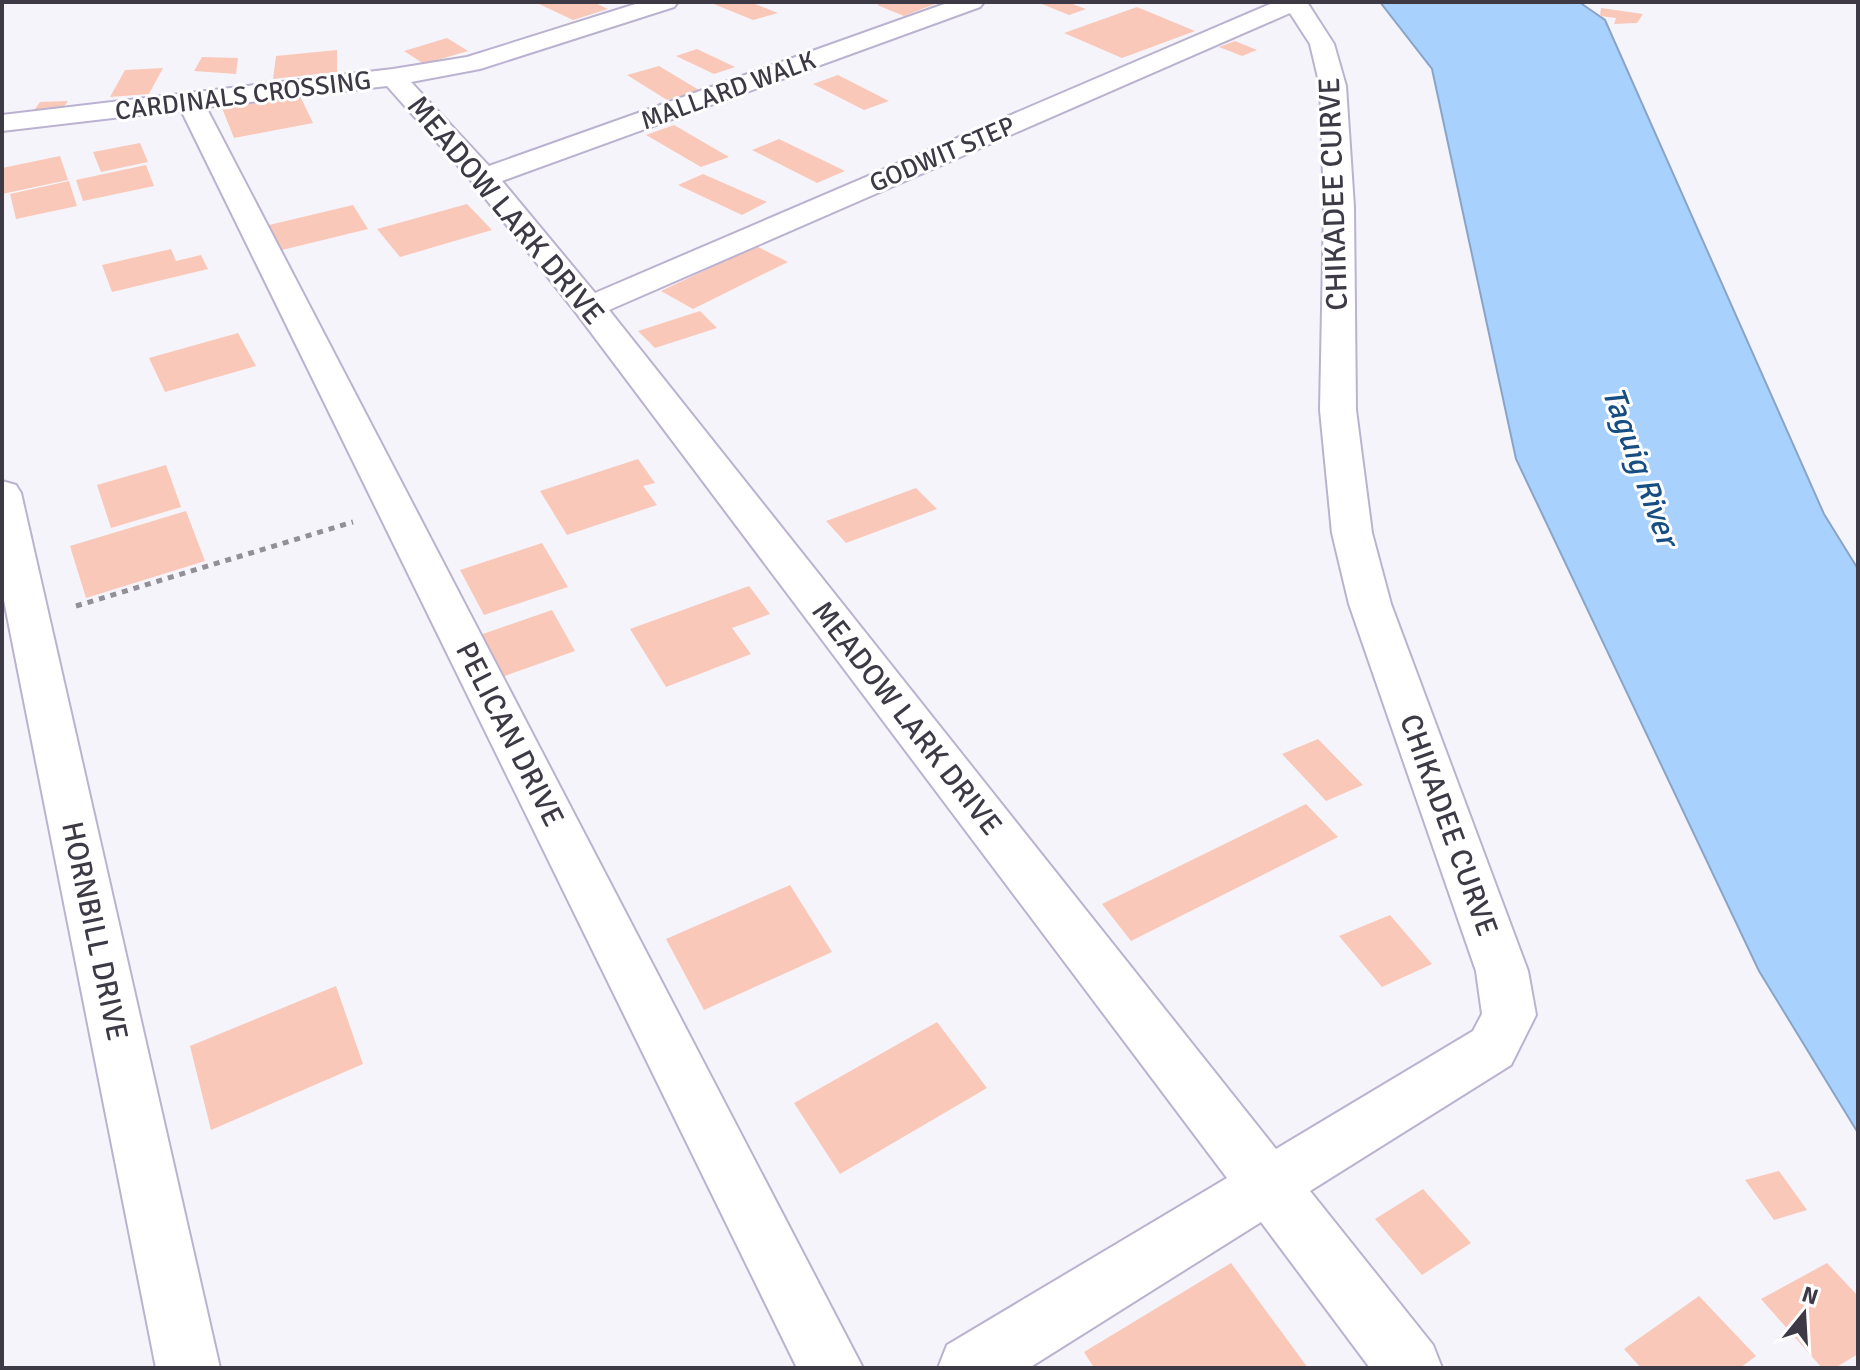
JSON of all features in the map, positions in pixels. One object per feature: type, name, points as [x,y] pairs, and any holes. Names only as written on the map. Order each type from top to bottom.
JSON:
[{"type":"street","name":"CARDINALS CROSSING","points":[[2,123],[393,77],[471,64],[666,2]]},
{"type":"street","name":"MALLARD WALK","points":[[484,178],[972,2]]},
{"type":"street","name":"GODWIT STEP","points":[[589,307],[1295,2]]},
{"type":"street","name":"CHIKADEE CURVE","points":[[970,1368],[1492,1048],[1509,1015],[1502,971],[1370,604],[1352,533],[1338,410],[1339,207],[1333,86],[1322,44],[1295,2]]},
{"type":"street","name":"MEADOW LARK DRIVE","points":[[393,77],[484,178],[589,307],[1410,1368]]},
{"type":"street","name":"PELICAN DRIVE","points":[[190,101],[831,1368]]},
{"type":"street","name":"HORNBILL DRIVE","points":[[2,493],[188,1368]]},
{"type":"path","points":[[29,620],[396,509]]},
{"type":"water","name":"Taguig River","points":[[1380,2],[1579,2],[1605,20],[1824,514],[1858,569],[1858,1133],[1759,971],[1516,459],[1432,69]]},
{"type":"building","points":[[593,2],[608,9],[573,20],[539,4]]},
{"type":"building","points":[[709,2],[750,2],[778,13],[753,20]]},
{"type":"building","points":[[885,2],[940,2],[904,16],[877,5]]},
{"type":"building","points":[[1037,2],[1067,2],[1086,9],[1069,15]]},
{"type":"building","points":[[1137,7],[1195,31],[1122,58],[1064,33]]},
{"type":"building","points":[[1601,8],[1643,14],[1637,23],[1614,24],[1616,18],[1600,16]]},
{"type":"building","points":[[447,38],[468,51],[424,64],[404,51]]},
{"type":"building","points":[[1235,41],[1257,50],[1242,56],[1219,47]]},
{"type":"building","points":[[697,49],[735,67],[714,74],[676,56]]},
{"type":"building","points":[[337,50],[337,72],[273,79],[276,56]]},
{"type":"building","points":[[202,57],[238,58],[236,74],[194,71]]},
{"type":"building","points":[[659,66],[699,90],[667,100],[627,75]]},
{"type":"building","points":[[163,68],[149,94],[110,97],[125,70]]},
{"type":"building","points":[[838,75],[889,101],[864,110],[813,84]]},
{"type":"building","points":[[299,94],[313,123],[234,138],[222,108]]},
{"type":"building","points":[[68,101],[60,112],[32,113],[40,102]]},
{"type":"building","points":[[674,125],[729,157],[701,167],[646,135]]},
{"type":"building","points":[[779,139],[845,171],[817,183],[752,150]]},
{"type":"building","points":[[140,143],[148,162],[101,172],[93,152]]},
{"type":"building","points":[[60,156],[68,180],[2,194],[2,168]]},
{"type":"building","points":[[146,165],[154,186],[83,201],[76,180]]},
{"type":"building","points":[[703,174],[767,202],[742,215],[678,185]]},
{"type":"building","points":[[69,181],[77,206],[16,219],[10,194]]},
{"type":"building","points":[[467,204],[492,230],[400,257],[377,229]]},
{"type":"building","points":[[353,205],[368,229],[282,250],[269,225]]},
{"type":"building","points":[[756,246],[788,262],[693,309],[661,291]]},
{"type":"building","points":[[171,249],[176,261],[201,255],[208,269],[112,292],[102,265]]},
{"type":"building","points":[[700,311],[717,328],[655,348],[638,331]]},
{"type":"building","points":[[238,333],[256,366],[165,392],[149,358]]},
{"type":"building","points":[[638,459],[655,483],[643,486],[657,505],[567,535],[540,491]]},
{"type":"building","points":[[166,465],[181,507],[111,528],[97,485]]},
{"type":"building","points":[[916,488],[937,509],[846,543],[826,521]]},
{"type":"building","points":[[186,511],[205,561],[86,598],[70,546]]},
{"type":"building","points":[[542,543],[568,587],[484,615],[460,570]]},
{"type":"building","points":[[749,586],[770,614],[732,628],[751,654],[666,687],[630,629]]},
{"type":"building","points":[[552,610],[575,651],[502,677],[480,635]]},
{"type":"building","points":[[1318,739],[1363,785],[1326,801],[1282,754]]},
{"type":"building","points":[[1306,804],[1338,837],[1131,941],[1102,904]]},
{"type":"building","points":[[790,885],[832,952],[704,1010],[666,939]]},
{"type":"building","points":[[1390,915],[1432,964],[1382,987],[1339,936]]},
{"type":"building","points":[[336,986],[363,1064],[211,1130],[190,1046]]},
{"type":"building","points":[[937,1022],[987,1088],[840,1174],[794,1103]]},
{"type":"building","points":[[1779,1171],[1807,1210],[1774,1220],[1745,1180]]},
{"type":"building","points":[[1423,1189],[1471,1243],[1422,1275],[1375,1219]]},
{"type":"building","points":[[1231,1263],[1308,1368],[1094,1368],[1084,1352]]},
{"type":"building","points":[[1827,1263],[1858,1296],[1858,1354],[1835,1368],[1822,1368],[1761,1299]]},
{"type":"building","points":[[1699,1296],[1756,1356],[1740,1368],[1641,1368],[1624,1349]]}]
